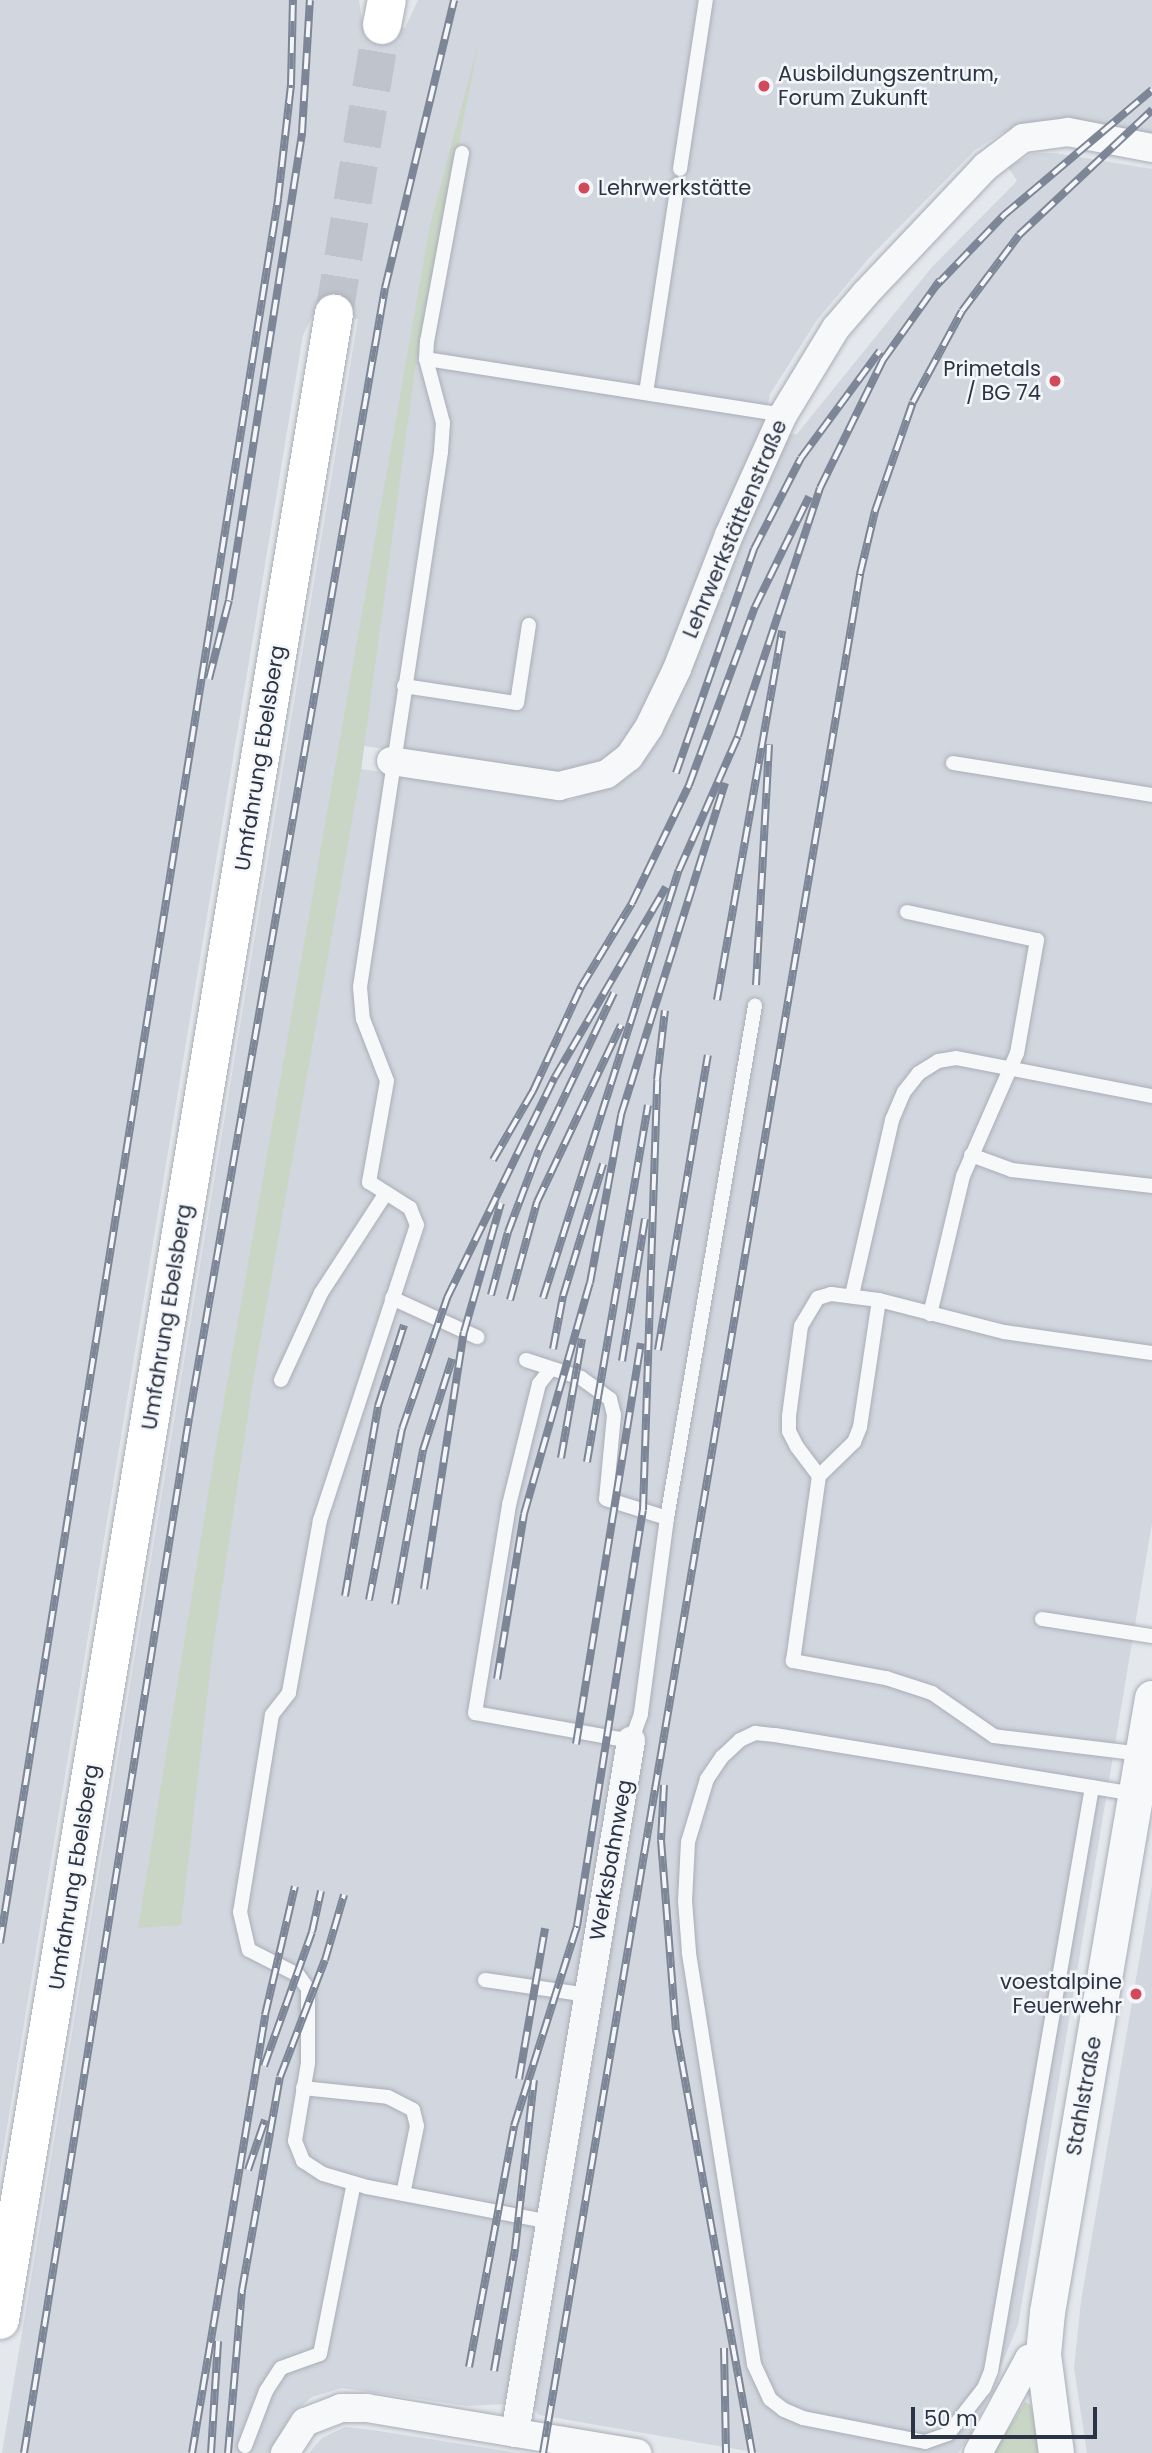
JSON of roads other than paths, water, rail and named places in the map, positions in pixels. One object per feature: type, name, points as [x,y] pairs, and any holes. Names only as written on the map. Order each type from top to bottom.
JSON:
[{"type":"main road","name":"Umfahrung Ebelsberg","points":[[0,2320],[334,314]]},
{"type":"street","name":"Lehrwerkstättenstraße","points":[[391,761],[559,786],[607,774],[629,757],[677,669],[729,536],[782,415],[836,328],[866,293],[1009,146],[1038,133],[1068,132],[1152,148]]},
{"type":"street","name":"Stahlstraße","points":[[1056,2453],[1043,2354],[1152,1698]]},
{"type":"street","name":"Werksbahnweg","points":[[515,2433],[631,1741]]},
{"type":"street","points":[[978,2453],[1029,2359],[1043,2354]]},
{"type":"street","points":[[285,2453],[305,2422],[341,2408],[367,2408],[637,2453]]},
{"type":"lane","points":[[646,393],[706,0]]},
{"type":"lane","points":[[463,153],[426,359],[441,410],[442,452],[391,761],[360,987],[363,1019],[387,1081],[369,1182],[415,1213],[416,1225],[320,1520],[289,1693],[272,1714],[240,1912],[249,1950],[298,1975],[308,1990],[303,2088],[295,2141],[303,2161],[323,2174],[354,2183],[550,2222]]},
{"type":"lane","points":[[426,359],[782,415]]},
{"type":"lane","points":[[404,686],[517,703],[529,625]]},
{"type":"lane","points":[[953,762],[1152,796]]},
{"type":"lane","points":[[907,912],[1037,940],[1012,1072],[971,1155],[930,1314]]},
{"type":"lane","name":"Werksbahnweg","points":[[631,1741],[641,1714],[667,1518],[755,1006]]},
{"type":"lane","points":[[852,1295],[892,1120],[904,1092],[919,1073],[938,1061],[978,1061],[1012,1072],[1152,1096]]},
{"type":"lane","points":[[971,1155],[1012,1170],[1152,1186]]},
{"type":"lane","points":[[281,1380],[321,1293],[386,1193]]},
{"type":"lane","points":[[819,1476],[789,1431],[801,1326],[818,1298],[852,1295],[1004,1332],[1152,1353]]},
{"type":"lane","points":[[392,1298],[477,1337]]},
{"type":"lane","points":[[880,1300],[860,1427],[854,1442],[819,1476],[793,1661],[886,1678],[923,1690],[995,1735],[1142,1754]]},
{"type":"lane","points":[[526,1360],[549,1371],[581,1378],[610,1399],[614,1415],[606,1499],[667,1518]]},
{"type":"lane","points":[[549,1371],[539,1384],[509,1505],[475,1713],[631,1741]]},
{"type":"lane","points":[[1042,1619],[1152,1636]]},
{"type":"lane","points":[[1092,1787],[994,2358],[984,2388],[948,2434],[925,2442],[803,2418],[784,2410],[770,2399],[754,2364],[689,1952],[685,1900],[688,1842],[707,1779],[722,1757],[740,1740],[755,1733],[1092,1787],[1135,1794]]},
{"type":"lane","points":[[485,1980],[588,1995]]},
{"type":"lane","points":[[303,2088],[388,2097],[413,2110],[417,2126],[403,2194]]},
{"type":"lane","points":[[245,2446],[266,2391],[281,2368],[320,2354],[354,2183]]},
{"type":"tunnel","points":[[334,314],[382,25]]},
{"type":"railway","points":[[0,1943],[278,199],[291,85],[293,0]]},
{"type":"railway","points":[[209,679],[229,600],[302,133],[310,0]]},
{"type":"railway","points":[[24,2453],[189,1418],[385,288],[454,0]]},
{"type":"railway","points":[[935,287],[1004,215],[1152,90]]},
{"type":"railway","points":[[543,2453],[860,574],[875,511],[913,402],[962,311],[1019,235],[1152,110]]},
{"type":"railway","points":[[543,1298],[679,870],[738,736],[820,488],[883,360],[940,280]]},
{"type":"railway","points":[[676,773],[754,549],[801,458],[880,351]]},
{"type":"railway","points":[[493,1160],[533,1091],[581,987],[632,903],[689,785],[755,607],[809,497]]},
{"type":"railway","points":[[717,1000],[782,631]]},
{"type":"railway","points":[[756,985],[769,744]]},
{"type":"railway","points":[[497,1679],[524,1514],[590,1283],[621,1115],[725,783]]},
{"type":"railway","points":[[369,1600],[402,1429],[447,1298],[555,1077],[666,887]]},
{"type":"railway","points":[[491,1295],[508,1232],[539,1150],[614,993]]},
{"type":"railway","points":[[469,2367],[514,2126],[577,1926],[643,1510],[657,1080],[665,1010]]},
{"type":"railway","points":[[510,1300],[537,1202],[621,1025]]},
{"type":"railway","points":[[658,1350],[708,1055]]},
{"type":"railway","points":[[587,1462],[648,1105]]},
{"type":"railway","points":[[553,1349],[563,1296],[603,1164]]},
{"type":"railway","points":[[424,1589],[464,1332],[501,1203]]},
{"type":"railway","points":[[622,1361],[645,1219]]},
{"type":"railway","points":[[345,1596],[378,1406],[404,1325]]},
{"type":"railway","points":[[561,1458],[582,1339]]},
{"type":"railway","points":[[576,1744],[641,1343]]},
{"type":"railway","points":[[395,1604],[423,1450],[452,1359]]},
{"type":"railway","points":[[664,1785],[661,1840],[676,2030],[752,2453]]},
{"type":"railway","points":[[192,2453],[265,2015],[295,1886]]},
{"type":"railway","points":[[264,2066],[312,1932],[321,1891]]},
{"type":"railway","points":[[228,2453],[242,2290],[280,2077],[325,1960],[344,1895]]},
{"type":"railway","points":[[519,2079],[545,1928]]},
{"type":"railway","points":[[494,2371],[515,2249],[534,2080]]},
{"type":"railway","points":[[248,2170],[265,2120]]},
{"type":"railway","points":[[211,2453],[218,2341]]},
{"type":"railway","points":[[724,2348],[726,2453]]},
{"type":"place","name":"Ausbildungszentrum, Forum Zukunft","points":[[764,86]]},
{"type":"place","name":"Lehrwerkstätte","points":[[584,188]]},
{"type":"place","name":"Primetals / BG 74","points":[[1055,381]]},
{"type":"place","name":"voestalpine Feuerwehr","points":[[1136,1994]]}]
